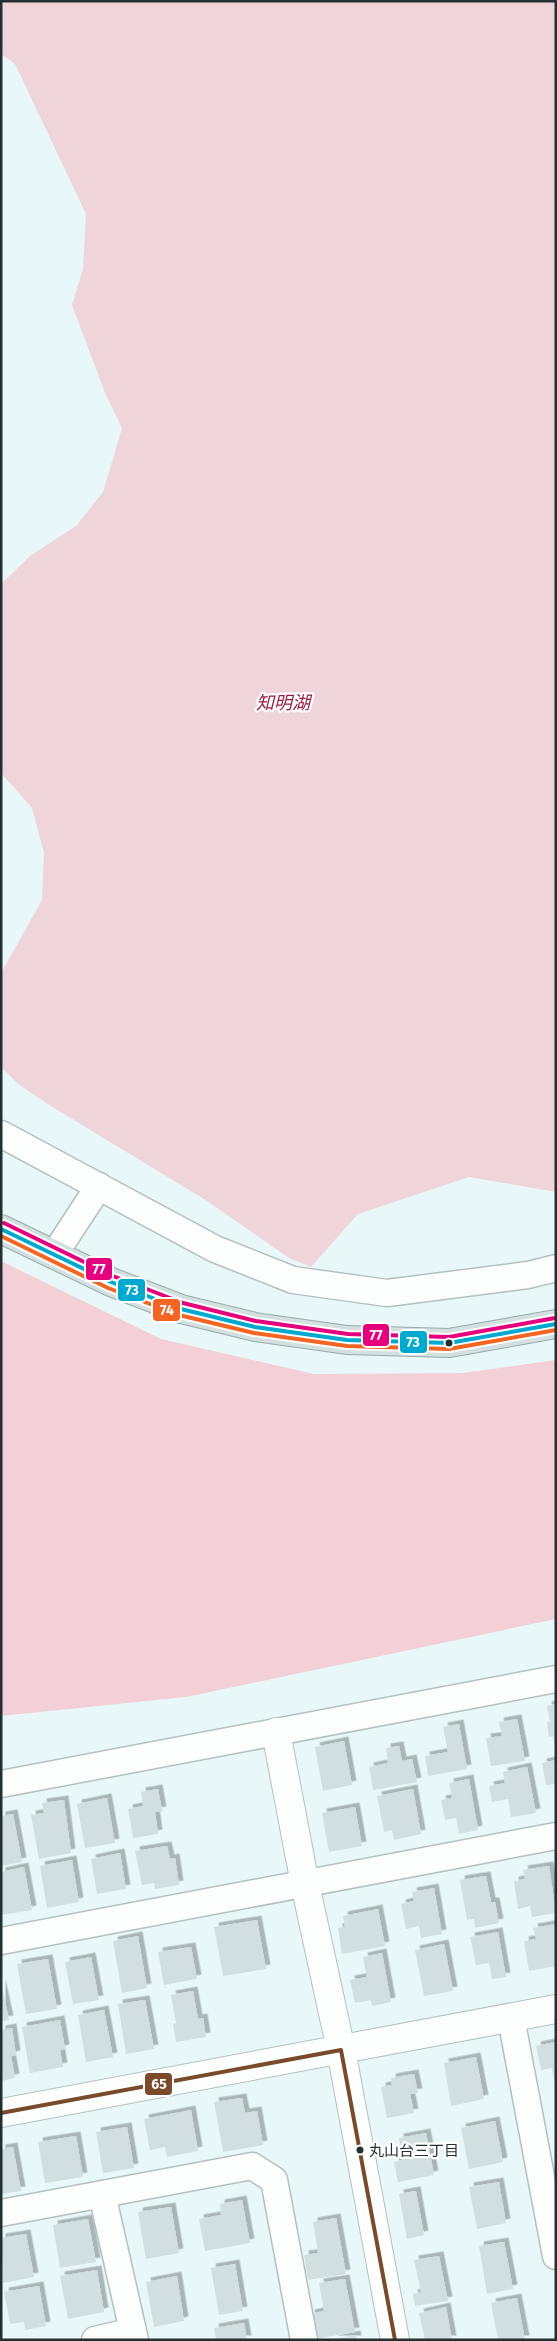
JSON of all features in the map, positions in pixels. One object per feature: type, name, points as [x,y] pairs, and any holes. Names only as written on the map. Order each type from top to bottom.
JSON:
[{"type":"highway","points":[[1,1229],[111,1282],[181,1309],[255,1327],[337,1339],[449,1343],[556,1324]]},
{"type":"street","points":[[1,1134],[215,1248],[293,1280],[387,1293],[528,1275],[556,1268]]},
{"type":"street","points":[[54,1255],[99,1186]]},
{"type":"street","points":[[1,1784],[556,1679]]},
{"type":"street","points":[[276,1732],[305,1884],[341,2050],[395,2340]]},
{"type":"street","points":[[1,1941],[556,1836]]},
{"type":"street","points":[[1,2113],[556,2010]]},
{"type":"street","points":[[512,2018],[556,2256]]},
{"type":"street","points":[[1,2213],[252,2166],[274,2180],[304,2340]]},
{"type":"street","points":[[96,2340],[134,2335],[102,2194]]},
{"type":"shaded area","points":[[1,1261],[161,1339],[314,1374],[463,1373],[556,1360],[556,1619],[186,1697],[1,1716]]},
{"type":"water","name":"知明湖","points":[[1,1],[556,1],[556,1192],[469,1177],[358,1214],[311,1267],[289,1258],[207,1201],[46,1103],[18,1084],[1,1067],[1,973],[42,900],[44,853],[32,808],[1,773],[1,584],[30,556],[76,526],[103,492],[122,428],[105,393],[72,305],[83,269],[86,214],[15,64],[1,54]]},
{"type":"building","points":[[556,1704],[555,1746],[553,1736],[549,1737],[547,1722],[550,1722],[547,1706]]},
{"type":"building","points":[[517,1719],[525,1761],[491,1766],[486,1738],[502,1736],[499,1722]]},
{"type":"building","points":[[459,1724],[467,1769],[428,1776],[425,1756],[448,1752],[443,1727]]},
{"type":"building","points":[[344,1741],[352,1785],[323,1791],[315,1747]]},
{"type":"building","points":[[399,1746],[402,1761],[412,1759],[417,1782],[373,1790],[369,1767],[388,1763],[386,1748]]},
{"type":"building","points":[[556,1760],[556,1784],[546,1785],[542,1763]]},
{"type":"building","points":[[527,1767],[536,1813],[511,1817],[508,1799],[492,1802],[489,1786],[505,1783],[503,1772]]},
{"type":"building","points":[[469,1779],[478,1830],[459,1834],[456,1818],[445,1820],[441,1800],[452,1798],[449,1783]]},
{"type":"building","points":[[158,1789],[162,1811],[155,1812],[158,1834],[133,1838],[128,1809],[143,1806],[141,1792]]},
{"type":"building","points":[[413,1789],[421,1834],[394,1840],[392,1830],[384,1832],[377,1796]]},
{"type":"building","points":[[107,1798],[115,1843],[85,1848],[77,1804]]},
{"type":"building","points":[[64,1800],[71,1853],[39,1859],[31,1815],[44,1813],[42,1803]]},
{"type":"building","points":[[355,1807],[362,1846],[329,1852],[322,1813]]},
{"type":"building","points":[[13,1814],[22,1862],[1,1866],[1,1816]]},
{"type":"building","points":[[167,1846],[170,1859],[175,1858],[179,1885],[155,1889],[154,1883],[142,1885],[135,1851]]},
{"type":"building","points":[[120,1853],[126,1889],[97,1894],[91,1859]]},
{"type":"building","points":[[72,1860],[79,1902],[47,1908],[40,1866]]},
{"type":"building","points":[[549,1866],[556,1913],[532,1917],[530,1906],[518,1909],[514,1881],[525,1879],[523,1870]]},
{"type":"building","points":[[24,1867],[32,1910],[1,1915],[1,1872]]},
{"type":"building","points":[[486,1876],[491,1902],[495,1902],[499,1923],[475,1928],[474,1919],[467,1920],[460,1880]]},
{"type":"building","points":[[434,1888],[442,1934],[421,1938],[419,1926],[406,1929],[401,1904],[414,1901],[412,1892]]},
{"type":"building","points":[[378,1909],[385,1946],[342,1954],[338,1928],[345,1927],[343,1916]]},
{"type":"building","points":[[257,1920],[266,1969],[223,1976],[214,1927]]},
{"type":"building","points":[[556,1924],[556,1966],[529,1971],[524,1941],[536,1939],[533,1928]]},
{"type":"building","points":[[498,1932],[506,1977],[492,1979],[489,1963],[476,1965],[470,1937]]},
{"type":"building","points":[[138,1936],[147,1988],[122,1993],[113,1941]]},
{"type":"building","points":[[444,1944],[453,1991],[424,1996],[415,1950]]},
{"type":"building","points":[[191,1947],[197,1979],[164,1985],[158,1952]]},
{"type":"building","points":[[382,1953],[391,2002],[372,2006],[371,2000],[355,2003],[350,1980],[367,1977],[363,1957]]},
{"type":"building","points":[[91,1957],[99,2000],[73,2004],[65,1962]]},
{"type":"building","points":[[48,1959],[57,2009],[26,2014],[17,1964]]},
{"type":"building","points":[[1,1983],[9,2020],[1,2021]]},
{"type":"building","points":[[193,1991],[198,2019],[203,2018],[206,2037],[176,2042],[173,2024],[176,2023],[171,1995]]},
{"type":"building","points":[[145,2000],[154,2049],[126,2054],[118,2004]]},
{"type":"building","points":[[104,2010],[113,2057],[86,2062],[78,2015]]},
{"type":"building","points":[[60,2020],[65,2049],[60,2050],[63,2067],[30,2073],[22,2027]]},
{"type":"building","points":[[12,2028],[16,2055],[11,2056],[15,2078],[1,2081],[1,2030]]},
{"type":"building","points":[[556,2042],[555,2084],[552,2068],[541,2070],[536,2046]]},
{"type":"building","points":[[476,2057],[484,2099],[451,2106],[444,2063]]},
{"type":"building","points":[[414,2074],[418,2093],[410,2094],[414,2113],[387,2118],[381,2087],[392,2085],[391,2078]]},
{"type":"building","points":[[242,2098],[245,2113],[257,2111],[263,2145],[223,2152],[214,2102]]},
{"type":"building","points":[[191,2110],[198,2151],[167,2157],[165,2147],[150,2150],[144,2119]]},
{"type":"building","points":[[495,2121],[503,2162],[469,2169],[461,2128]]},
{"type":"building","points":[[127,2127],[134,2168],[103,2173],[96,2132]]},
{"type":"building","points":[[426,2133],[434,2175],[398,2182],[394,2162],[403,2160],[399,2138]]},
{"type":"building","points":[[76,2136],[83,2177],[45,2183],[38,2142]]},
{"type":"building","points":[[13,2147],[21,2191],[1,2194],[1,2149]]},
{"type":"building","points":[[499,2182],[506,2223],[477,2229],[469,2187]]},
{"type":"building","points":[[416,2191],[424,2235],[407,2239],[399,2194]]},
{"type":"building","points":[[242,2200],[250,2243],[205,2251],[199,2219],[221,2215],[220,2204]]},
{"type":"building","points":[[171,2207],[179,2253],[146,2259],[138,2212]]},
{"type":"building","points":[[336,2218],[346,2274],[308,2280],[304,2255],[318,2253],[313,2222]]},
{"type":"building","points":[[88,2219],[96,2262],[60,2268],[53,2225]]},
{"type":"building","points":[[26,2234],[34,2277],[3,2283],[1,2238]]},
{"type":"building","points":[[504,2242],[513,2289],[487,2294],[479,2246]]},
{"type":"building","points":[[439,2256],[448,2301],[415,2306],[413,2294],[421,2292],[414,2260]]},
{"type":"building","points":[[235,2264],[243,2311],[219,2315],[211,2268]]},
{"type":"building","points":[[97,2270],[104,2312],[68,2319],[60,2276]]},
{"type":"building","points":[[177,2276],[184,2321],[154,2327],[146,2282]]},
{"type":"building","points":[[345,2279],[355,2332],[315,2339],[310,2314],[324,2311],[319,2283]]},
{"type":"building","points":[[39,2286],[46,2326],[25,2330],[24,2322],[10,2324],[4,2292]]},
{"type":"building","points":[[517,2298],[525,2340],[498,2340],[491,2303]]},
{"type":"building","points":[[446,2307],[452,2340],[425,2340],[419,2313]]},
{"type":"building","points":[[244,2323],[247,2340],[216,2340],[214,2328]]},
{"type":"building","points":[[356,2335],[357,2340],[334,2340],[334,2339]]},
{"type":"transit line","name":"77","points":[[4,1223],[113,1276],[183,1303],[256,1321],[348,1334],[449,1337],[555,1318]]},
{"type":"transit line","name":"73","points":[[1,1229],[111,1282],[181,1309],[255,1327],[347,1340],[449,1343],[556,1324]]},
{"type":"transit line","name":"74","points":[[1,1236],[108,1288],[179,1315],[254,1333],[347,1346],[449,1349],[556,1330]]},
{"type":"transit line","name":"65","points":[[1,2113],[341,2050],[395,2340]]},
{"type":"place","name":"丸山台三丁目","points":[[360,2150]]}]
